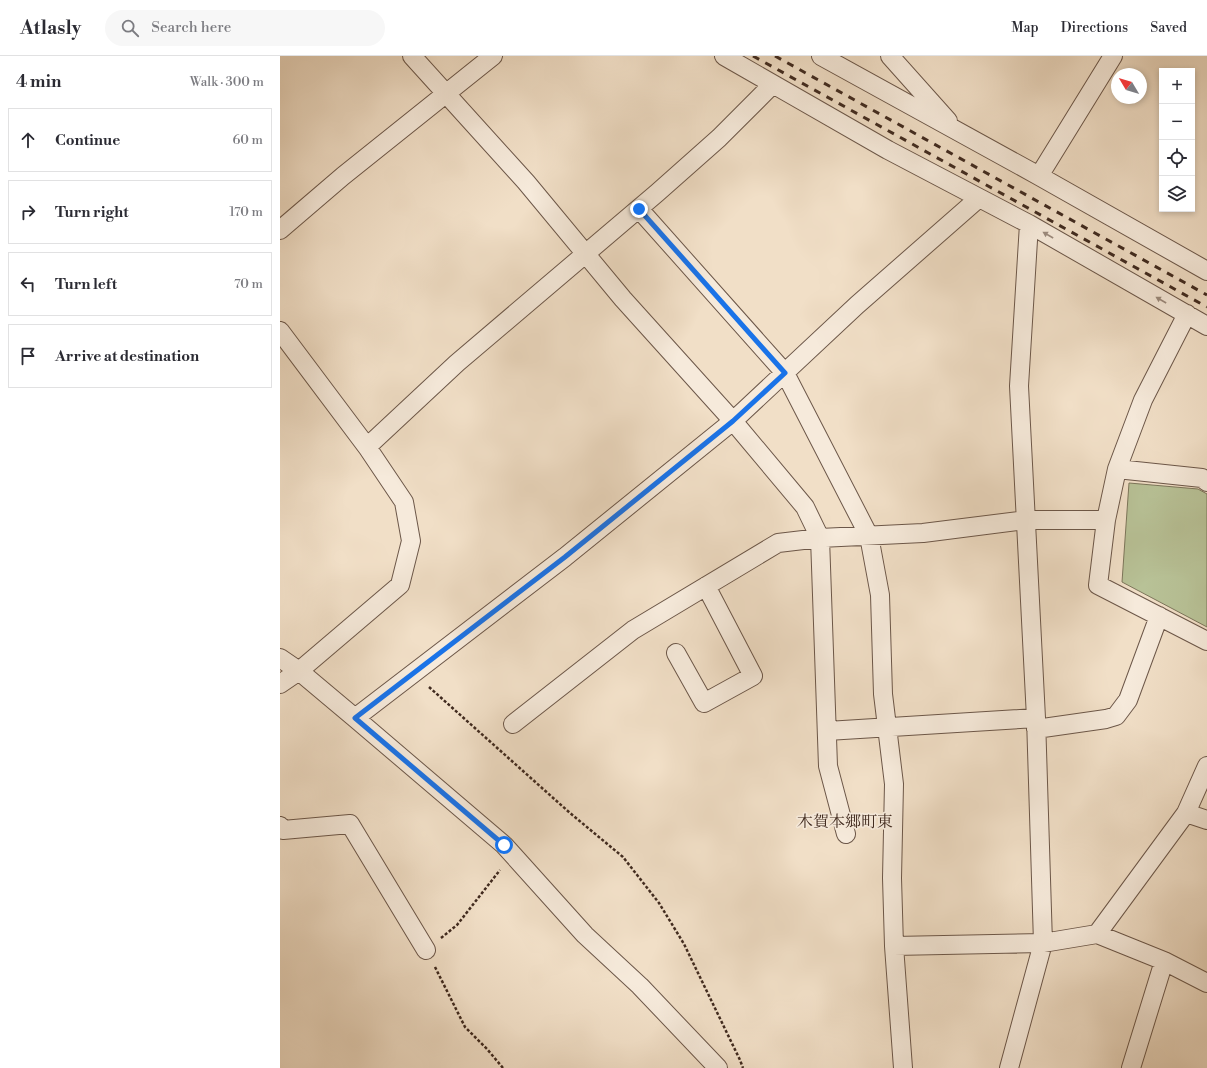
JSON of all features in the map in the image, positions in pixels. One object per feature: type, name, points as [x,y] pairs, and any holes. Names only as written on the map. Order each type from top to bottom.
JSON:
[{"type":"street","points":[[412,56],[526,182],[585,254],[733,421],[804,507],[820,538],[828,766],[846,834]]},
{"type":"street","points":[[280,230],[343,176],[493,56]]},
{"type":"street","points":[[724,56],[888,150],[1029,224],[1207,326]]},
{"type":"street","points":[[822,56],[1207,271]]},
{"type":"street","points":[[890,56],[957,131]]},
{"type":"street","points":[[1039,176],[1113,56]]},
{"type":"street","points":[[367,447],[457,363],[639,209],[719,138],[772,84]]},
{"type":"street","points":[[355,718],[565,557],[733,421],[857,305],[979,198]]},
{"type":"street","points":[[639,209],[785,373],[869,536],[880,595],[883,694],[894,784],[892,878],[894,946],[903,1068]]},
{"type":"street","points":[[1009,1068],[1043,943],[1036,724],[1019,386],[1029,224]]},
{"type":"street","points":[[1187,314],[1143,400],[1117,469],[1106,520],[1098,585],[1207,641]]},
{"type":"street","points":[[280,331],[367,447],[404,502],[411,541],[400,585],[299,671],[280,684]]},
{"type":"street","points":[[1117,469],[1202,478],[1207,482]]},
{"type":"street","points":[[513,724],[633,630],[778,543],[820,538],[923,533],[1026,520],[1106,520]]},
{"type":"street","points":[[676,653],[704,703],[753,676],[706,586]]},
{"type":"street","points":[[827,731],[887,727],[1036,724],[1106,719],[1116,716],[1128,700],[1160,616]]},
{"type":"street","points":[[280,658],[299,671],[355,718],[513,854],[585,935],[640,986],[718,1068]]},
{"type":"street","points":[[1097,934],[1186,813],[1207,766]]},
{"type":"street","points":[[1186,813],[1207,820]]},
{"type":"street","points":[[280,826],[282,830],[350,824],[426,950]]},
{"type":"street","points":[[894,946],[1043,943],[1097,934],[1164,961],[1207,982]]},
{"type":"street","points":[[1131,1068],[1164,961]]},
{"type":"path","points":[[414,674],[622,858],[659,904],[684,944],[743,1068]]},
{"type":"path","points":[[503,1068],[487,1048],[464,1027],[426,950],[458,925],[513,854]]},
{"type":"green space","points":[[1129,483],[1198,489],[1207,494],[1207,627],[1122,582]]},
{"type":"railway","points":[[753,56],[1207,307]]},
{"type":"railway","points":[[775,56],[1207,295]]},
{"type":"district","name":"木賀本郷町東","points":[[845,822]]},
{"type":"route","points":[[504,845],[355,718],[565,557],[733,421],[785,373],[639,209]]}]
